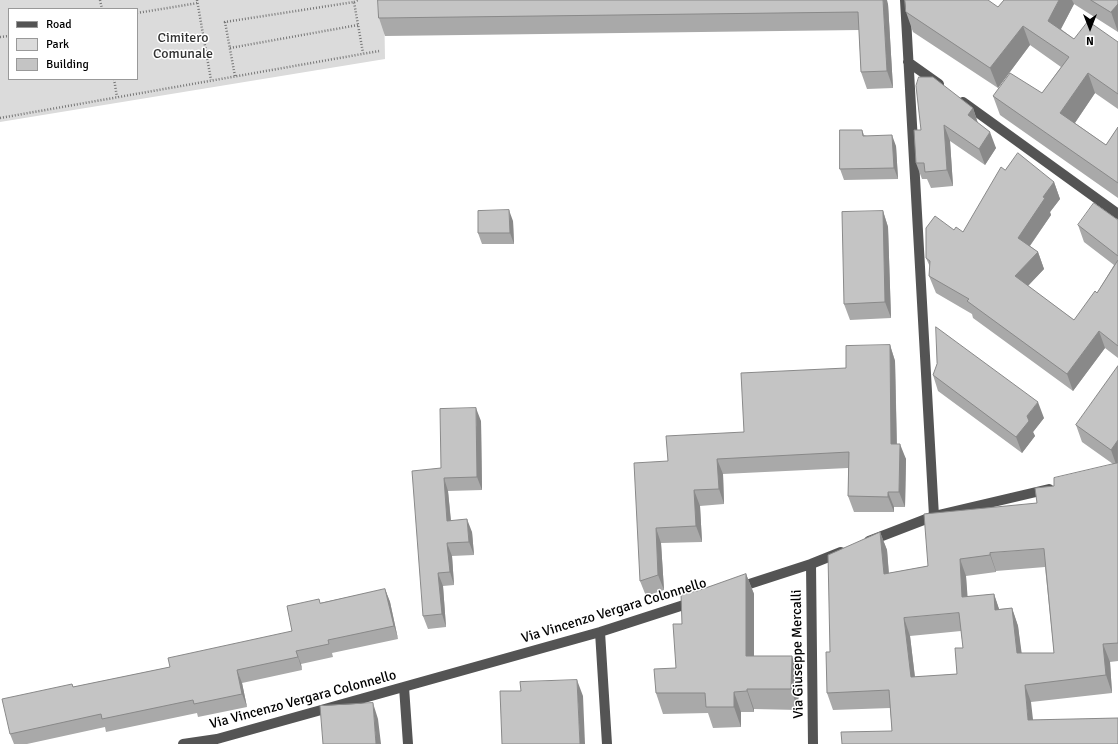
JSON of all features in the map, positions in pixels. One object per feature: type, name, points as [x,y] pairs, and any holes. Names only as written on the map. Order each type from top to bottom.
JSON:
[{"type":"street","points":[[905,0],[934,516]]},
{"type":"street","points":[[908,62],[1118,214]]},
{"type":"street","points":[[861,544],[934,516],[1057,487]]},
{"type":"street","name":"Via Vincenzo Vergara Colonnello","points":[[728,591],[811,564],[847,550]]},
{"type":"street","name":"Via Giuseppe Mercalli","points":[[811,564],[813,744]]},
{"type":"street","name":"Via Vincenzo Vergara Colonnello","points":[[183,744],[217,741],[600,632],[705,598]]},
{"type":"street","points":[[600,632],[607,744]]},
{"type":"street","points":[[404,687],[408,744]]},
{"type":"path","points":[[234,76],[225,22],[354,2],[358,0]]},
{"type":"path","points":[[138,13],[198,1],[211,80]]},
{"type":"path","points":[[354,2],[363,53]]},
{"type":"path","points":[[230,48],[358,25]]},
{"type":"path","points":[[0,118],[379,51]]},
{"type":"path","points":[[114,80],[117,97]]},
{"type":"green space","name":"Cimitero Comunale","points":[[0,0],[384,0],[385,59],[0,122]]},
{"type":"building","points":[[378,0],[883,0],[887,71],[861,72],[858,12],[379,18]]},
{"type":"building","points":[[905,0],[988,0],[998,7],[1004,0],[1059,0],[1048,21],[1074,39],[1088,21],[1118,42],[1118,94],[1088,73],[1060,113],[1106,145],[1118,127],[1118,183],[993,96],[1010,73],[1042,93],[1069,57],[1023,26],[990,68],[906,12]]},
{"type":"building","points":[[1091,0],[1118,0],[1118,4],[1111,12]]},
{"type":"building","points":[[919,77],[933,77],[973,108],[968,115],[990,132],[979,149],[944,125],[947,170],[925,172],[924,163],[916,163],[914,130],[921,130],[916,86]]},
{"type":"building","points":[[840,130],[862,130],[863,136],[892,135],[894,168],[840,169]]},
{"type":"building","points":[[1018,153],[1054,182],[1018,238],[1038,252],[1015,276],[1074,320],[1095,291],[1097,293],[1118,260],[1118,346],[1099,331],[1067,374],[967,301],[969,299],[929,276],[930,261],[926,258],[926,228],[935,216],[954,230],[956,227],[963,232],[1001,167],[1005,170]]},
{"type":"building","points":[[1094,203],[1118,220],[1118,256],[1078,225]]},
{"type":"building","points":[[509,210],[510,233],[478,233],[478,211]]},
{"type":"building","points":[[883,211],[885,302],[844,304],[842,212]]},
{"type":"building","points":[[936,327],[1038,402],[1027,416],[1029,421],[1016,437],[933,375],[937,364]]},
{"type":"building","points":[[890,345],[891,444],[900,444],[899,492],[888,492],[888,497],[848,496],[849,452],[717,459],[719,489],[694,490],[696,526],[656,528],[658,575],[640,581],[634,463],[668,461],[666,436],[744,432],[741,373],[846,368],[846,346]]},
{"type":"building","points":[[1118,366],[1118,440],[1111,450],[1076,425]]},
{"type":"building","points":[[476,408],[477,477],[444,478],[447,521],[467,519],[469,542],[447,543],[450,572],[438,573],[442,614],[423,616],[412,471],[441,468],[440,409]]},
{"type":"building","points":[[1118,463],[1118,643],[1103,644],[1106,675],[1025,685],[1028,720],[1118,718],[1118,744],[842,744],[841,732],[892,731],[889,690],[827,693],[826,652],[830,652],[828,555],[880,532],[884,574],[928,566],[924,514],[1037,503],[1035,488],[1054,486],[1054,478]],"holes":[[[1044,549],[1054,653],[1017,653],[1012,608],[995,610],[994,594],[962,597],[960,559],[990,555],[990,553]],[[959,613],[963,648],[955,648],[957,674],[911,677],[904,618]]]},
{"type":"building","points":[[746,574],[746,656],[792,656],[791,689],[747,689],[747,691],[734,692],[734,707],[706,707],[705,693],[656,693],[654,669],[676,668],[673,624],[682,624],[681,594],[697,591]]},
{"type":"building","points":[[385,589],[394,626],[328,640],[329,644],[296,651],[298,657],[237,670],[242,694],[194,704],[193,700],[102,719],[101,714],[10,734],[2,699],[72,684],[73,687],[170,667],[168,658],[292,631],[287,606],[319,599],[320,603]]},
{"type":"building","points":[[577,680],[580,744],[502,744],[500,691],[521,691],[520,682]]},
{"type":"building","points":[[373,703],[376,744],[323,744],[320,706]]}]
